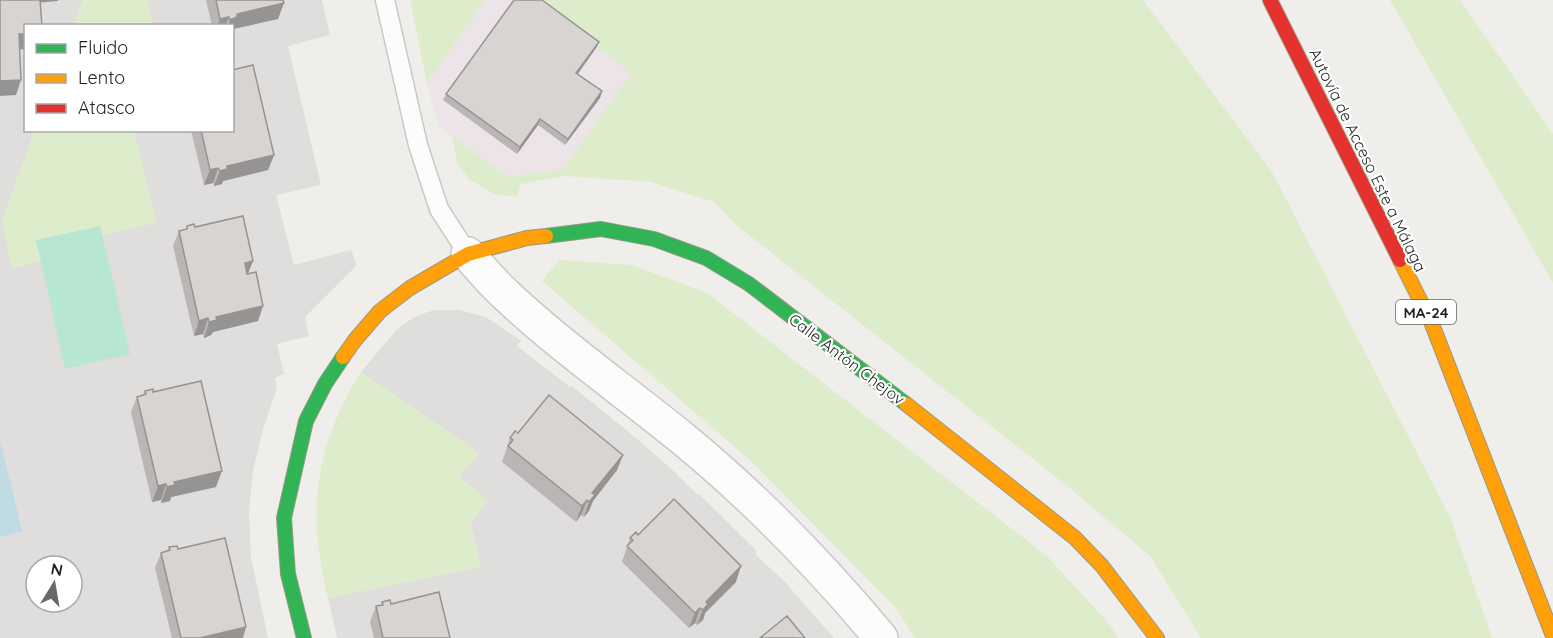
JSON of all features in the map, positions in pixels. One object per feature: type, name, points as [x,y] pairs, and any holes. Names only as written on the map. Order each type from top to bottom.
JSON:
[{"type":"main road","name":"Autovía de Acceso Este a Málaga","points":[[1270,0],[1432,324],[1553,636]]},
{"type":"main road","name":"Calle Antón Chejov","points":[[303,638],[288,574],[284,518],[306,421],[325,384],[355,340],[380,311],[410,288],[468,254],[527,238],[601,229],[654,239],[706,258],[759,291],[945,433],[1075,537],[1114,581],[1157,638]]},
{"type":"street","points":[[468,254],[504,293],[555,338],[683,439],[748,495],[815,564],[881,638]]},
{"type":"lane","points":[[385,0],[418,145],[439,209],[468,254]]},
{"type":"shaded area","points":[[0,0],[83,0],[74,24],[24,24],[24,132],[35,132],[2,221],[36,240],[156,223],[134,132],[234,132],[234,24],[153,24],[147,0],[322,0],[330,35],[288,46],[321,185],[276,195],[294,265],[351,250],[357,265],[305,317],[309,336],[277,344],[284,374],[275,378],[277,388],[263,429],[253,471],[249,512],[251,557],[268,638],[0,638]]},
{"type":"shaded area","points":[[485,0],[531,0],[632,73],[563,169],[508,177],[439,127],[427,84]]},
{"type":"shaded area","points":[[434,310],[459,310],[486,317],[521,341],[517,346],[570,387],[572,386],[636,438],[699,494],[757,551],[755,554],[786,583],[834,638],[337,638],[328,598],[481,567],[459,476],[479,453],[361,372],[397,329],[416,316]]},
{"type":"green space","points":[[83,0],[147,0],[153,24],[74,24]]},
{"type":"green space","points":[[410,0],[485,0],[427,84]]},
{"type":"green space","points":[[531,0],[1143,0],[1271,170],[1451,519],[1492,638],[1201,638],[1150,556],[1066,485],[736,225],[714,202],[651,182],[564,176],[521,184],[517,197],[493,194],[469,179],[457,163],[452,136],[508,177],[563,169],[631,73]]},
{"type":"green space","points":[[1390,0],[1460,0],[1553,134],[1553,283]]},
{"type":"green space","points":[[35,132],[134,132],[156,223],[102,235],[100,226],[36,241],[41,261],[12,269],[2,221]]},
{"type":"green space","points":[[100,226],[130,354],[65,369],[36,240]]},
{"type":"green space","points":[[559,260],[632,265],[707,293],[1047,556],[1110,625],[1118,638],[915,638],[896,608],[751,461],[542,281]]},
{"type":"green space","points":[[361,372],[479,453],[459,476],[488,501],[470,524],[481,567],[328,598],[321,567],[318,537],[319,481],[324,454],[333,427]]},
{"type":"water","points":[[0,442],[22,531],[0,537]]},
{"type":"building","points":[[0,0],[40,0],[42,24],[24,24],[24,34],[19,34],[21,80],[0,81]]},
{"type":"building","points":[[216,0],[283,0],[284,3],[237,14],[237,17],[230,20],[229,17],[220,19]]},
{"type":"building","points":[[514,0],[542,0],[599,42],[576,73],[602,91],[568,139],[540,119],[520,147],[446,94]]},
{"type":"building","points":[[253,65],[274,155],[227,166],[227,169],[220,171],[218,168],[210,170],[201,132],[234,132],[234,70]]},
{"type":"building","points":[[243,216],[253,261],[245,263],[247,274],[256,272],[263,306],[216,317],[217,320],[209,322],[208,318],[199,321],[179,231],[194,224],[195,227]]},
{"type":"building","points":[[201,381],[222,471],[174,482],[175,485],[167,487],[166,484],[158,486],[137,397],[153,389],[153,392]]},
{"type":"building","points":[[549,395],[623,455],[592,493],[595,495],[582,506],[508,446],[513,440],[510,438],[515,431],[518,433]]},
{"type":"building","points":[[674,499],[741,566],[706,602],[708,604],[703,610],[700,608],[695,613],[627,546],[633,540],[630,538],[636,532],[638,535]]},
{"type":"building","points":[[225,538],[246,627],[200,638],[181,638],[161,553],[170,550],[169,547],[177,546],[178,549]]},
{"type":"building","points":[[439,592],[450,638],[383,638],[376,606],[383,605],[382,602],[390,600],[391,604]]},
{"type":"building","points":[[787,616],[805,638],[760,638]]},
{"type":"traffic: fast","points":[[546,236],[601,229],[654,239],[706,258],[749,284],[906,404]]},
{"type":"traffic: fast","points":[[304,638],[288,574],[284,518],[306,421],[325,384],[343,357]]},
{"type":"traffic: slow","points":[[343,357],[380,311],[410,288],[468,254],[527,238],[546,236]]},
{"type":"traffic: slow","points":[[1400,260],[1432,324],[1553,636]]},
{"type":"traffic: slow","points":[[906,404],[1075,538],[1102,566],[1157,638]]},
{"type":"traffic: jam","points":[[1270,0],[1400,260]]}]
